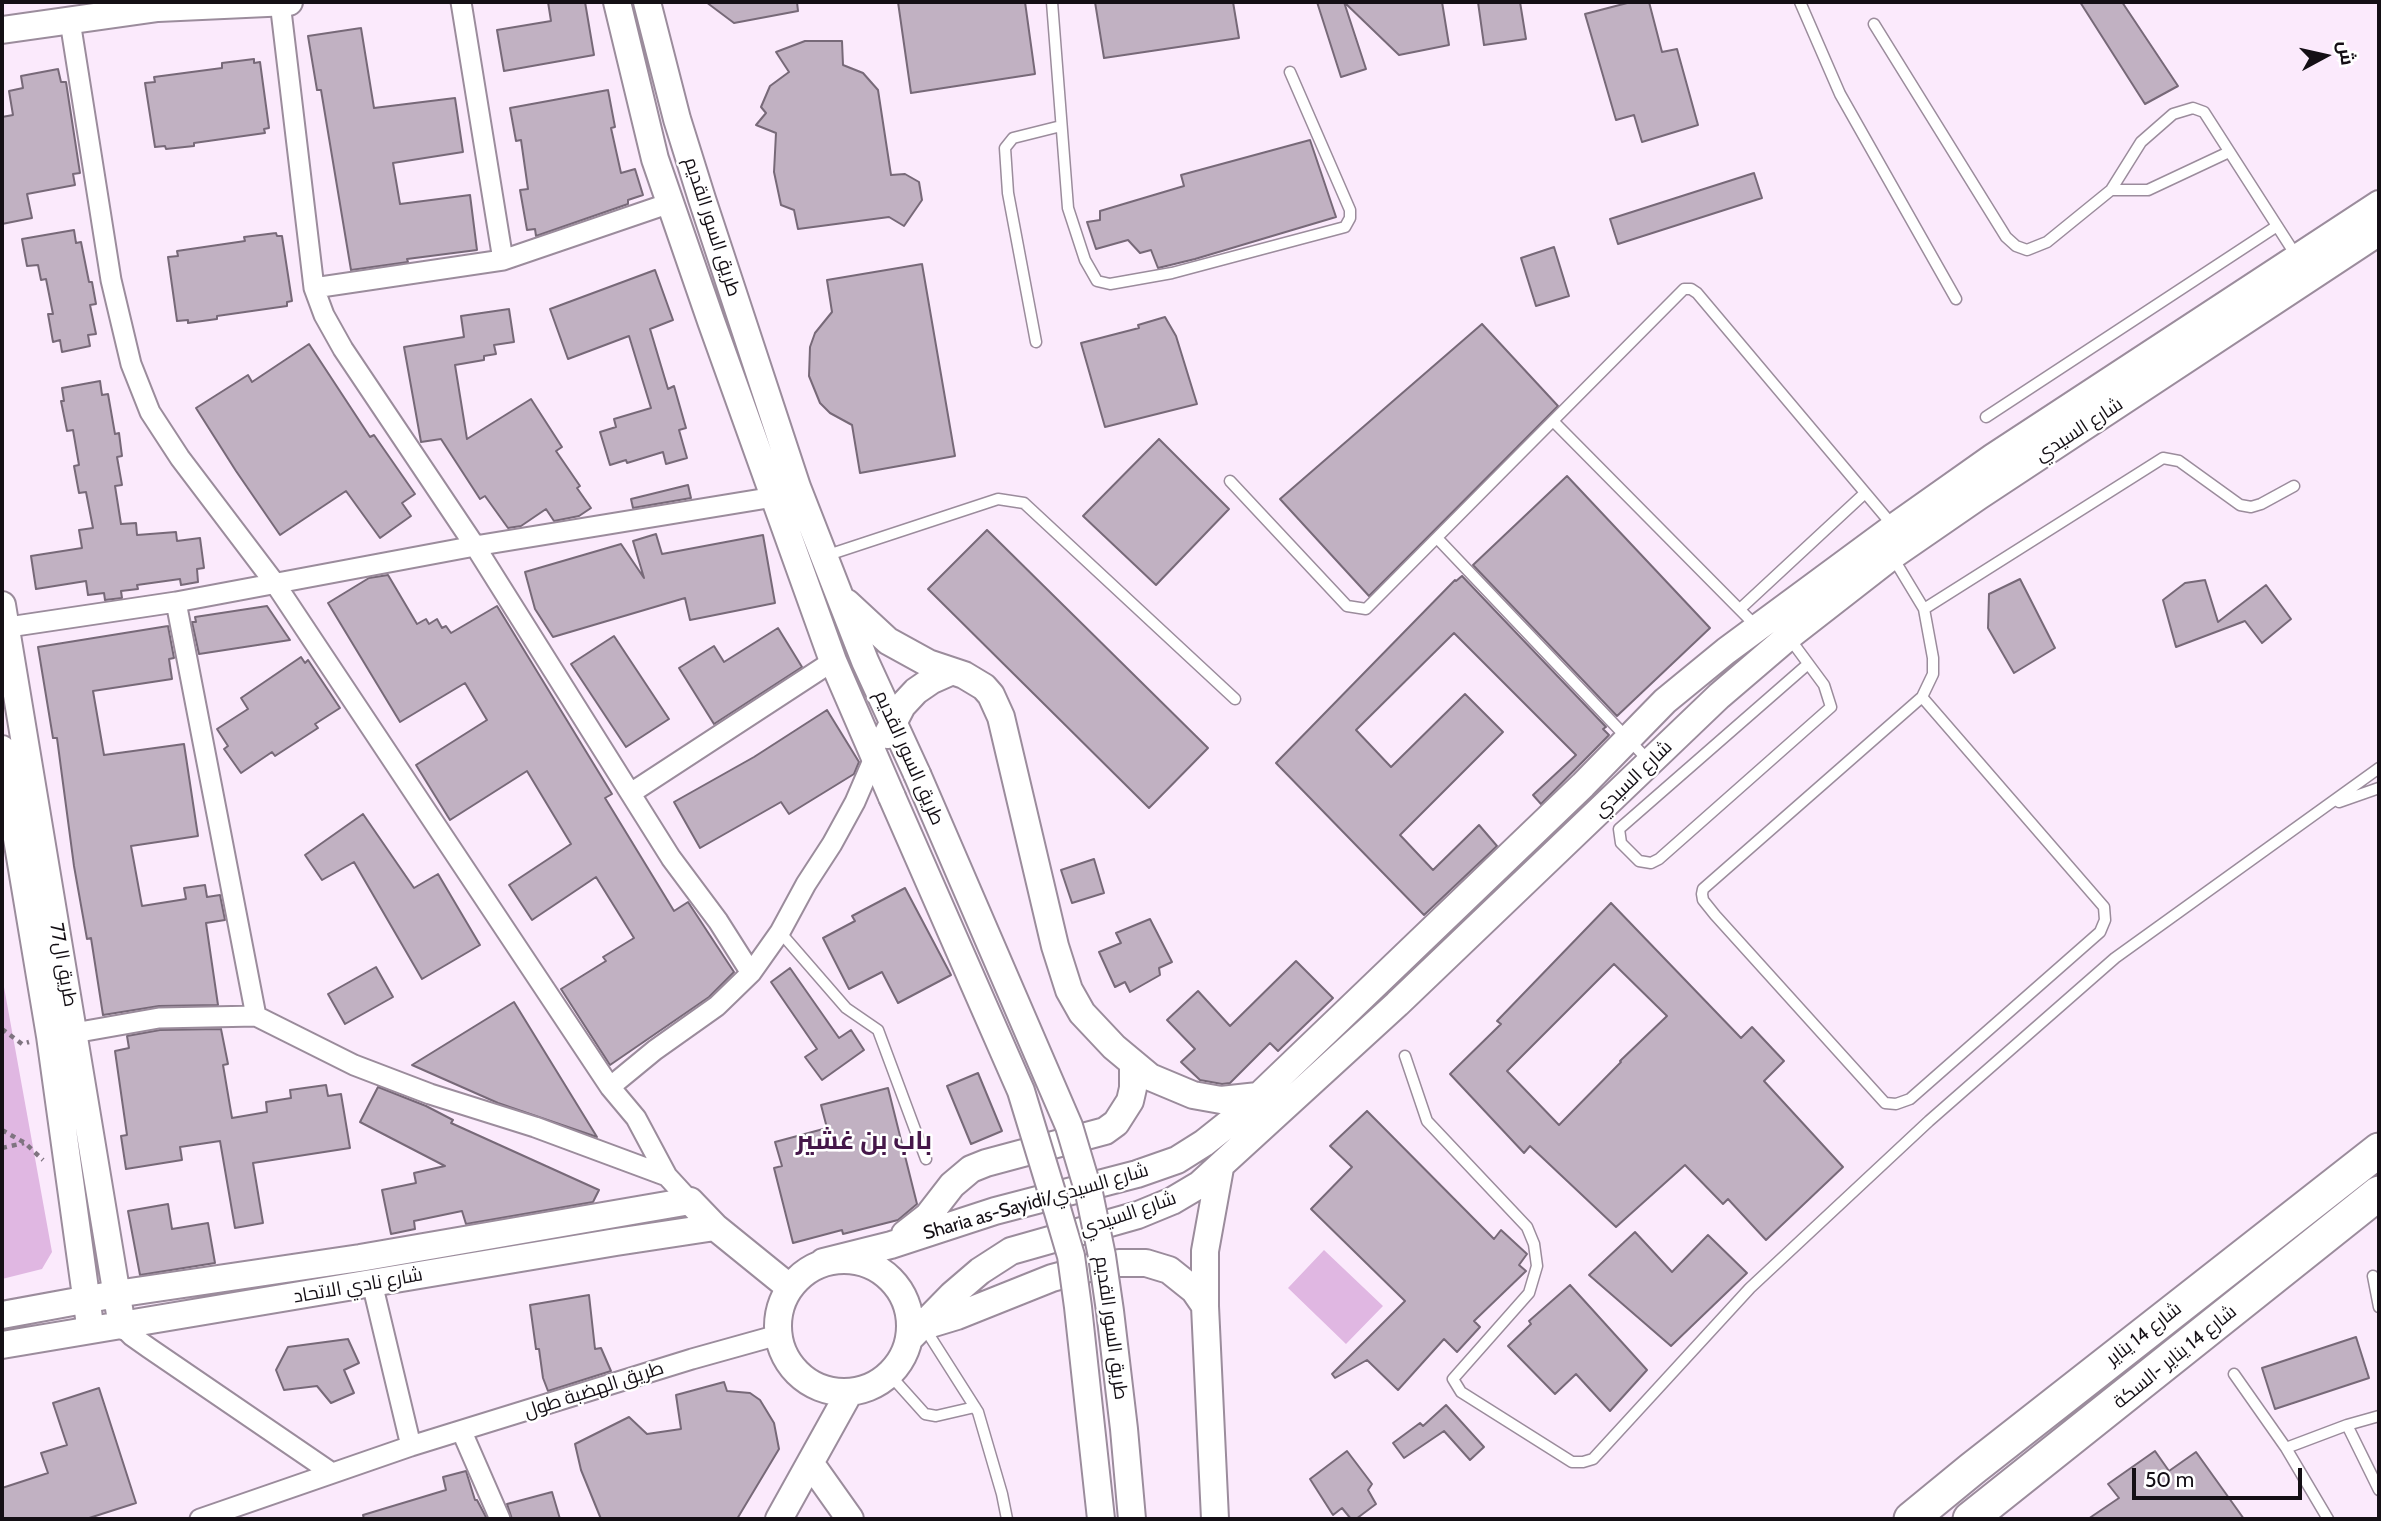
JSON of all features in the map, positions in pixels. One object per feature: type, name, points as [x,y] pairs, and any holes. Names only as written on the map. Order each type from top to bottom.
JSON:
[{"type":"highway","name":"شارع 14 يناير","points":[[1911,1519],[2379,1150]]},
{"type":"highway","name":"شارع 14 يناير -السكة","points":[[1970,1519],[2379,1193]]},
{"type":"main road","points":[[2,30],[158,9],[283,2]]},
{"type":"main road","name":"طريق السور القديم","points":[[617,2],[640,101],[670,203],[786,492],[824,556],[893,724],[1064,1113],[1089,1193],[1102,1256],[1125,1429],[1132,1519]]},
{"type":"main road","name":"طريق السور القديم","points":[[647,2],[677,119],[833,661],[1021,1091],[1058,1212],[1073,1269],[1101,1519]]},
{"type":"main road","name":"شارع السيدي","points":[[1238,1116],[1524,842],[1749,618],[1894,527],[1993,457],[2379,204]]},
{"type":"main road","name":"شارع السيدي","points":[[917,1332],[952,1295],[980,1271],[1011,1251],[1138,1214],[1172,1201],[1199,1185],[1548,861],[1718,696],[1788,638],[1892,556],[1979,496],[2379,232]]},
{"type":"main road","points":[[838,592],[888,641],[908,653],[950,672],[964,675],[984,687],[996,706],[1001,717],[1055,946],[1069,990],[1082,1013],[1114,1047],[1150,1077],[1193,1095],[1221,1100],[1258,1096]]},
{"type":"main road","name":"طريق ال77","points":[[3,620],[122,1326]]},
{"type":"main road","points":[[874,758],[902,706],[916,691],[950,672]]},
{"type":"main road","points":[[2,749],[50,1036],[91,1331]]},
{"type":"main road","points":[[1524,842],[1548,861]]},
{"type":"main road","points":[[891,1245],[928,1216],[952,1185],[971,1169],[1105,1130],[1116,1123],[1130,1101],[1133,1064]]},
{"type":"main road","name":"Sharia as-Sayidi/شارع السيدي","points":[[823,1262],[891,1245],[995,1210],[1137,1174],[1177,1160],[1238,1116]]},
{"type":"main road","points":[[1215,1519],[1205,1251],[1220,1168]]},
{"type":"main road","points":[[690,1201],[715,1227],[789,1287]]},
{"type":"main road","name":"شارع نادي الاتحاد","points":[[2,1315],[116,1294],[360,1258],[690,1201]]},
{"type":"main road","name":"شارع نادي الاتحاد","points":[[2,1345],[715,1227]]},
{"type":"main road","points":[[917,1332],[901,1291],[886,1273],[867,1262],[845,1259],[823,1262],[799,1276],[789,1287],[779,1310],[778,1335],[784,1354],[795,1371],[811,1384],[829,1391],[849,1392],[871,1387],[890,1375],[917,1332],[1052,1278],[1089,1268],[1119,1263],[1146,1263],[1169,1270],[1194,1290],[1205,1306]]},
{"type":"main road","points":[[779,1519],[849,1392]]},
{"type":"main road","points":[[811,1464],[850,1519]]},
{"type":"street","points":[[283,2],[314,288],[324,315],[343,349],[475,546],[671,858],[751,972]]},
{"type":"street","points":[[461,2],[503,260]]},
{"type":"street","points":[[70,21],[111,280],[131,364],[150,412],[180,458],[274,582],[610,1087],[636,1118],[667,1176],[690,1201]]},
{"type":"street","points":[[314,288],[503,260],[670,203]]},
{"type":"street","points":[[3,620],[176,602],[274,582],[786,492]]},
{"type":"street","points":[[176,602],[256,1016]]},
{"type":"street","points":[[631,793],[833,661]]},
{"type":"street","points":[[610,1087],[654,1050],[717,1006],[751,972],[780,932],[832,844],[874,758]]},
{"type":"street","points":[[74,1033],[159,1018],[256,1016],[354,1065],[667,1176]]},
{"type":"street","points":[[372,1283],[411,1446]]},
{"type":"street","points":[[122,1326],[140,1342],[332,1473]]},
{"type":"street","name":"طريق الهضبة طول","points":[[200,1519],[411,1446],[778,1335]]},
{"type":"street","points":[[461,1432],[500,1519]]},
{"type":"lane","points":[[1052,2],[1068,208],[1085,260],[1097,281],[1110,284],[1172,273],[1345,227],[1350,218],[1350,210],[1290,72]]},
{"type":"lane","points":[[1800,2],[1840,94],[1956,299]]},
{"type":"lane","points":[[1874,24],[2006,237],[2016,246],[2027,250],[2047,242],[2110,190],[2141,142],[2173,114],[2193,108],[2204,112],[2297,257]]},
{"type":"lane","points":[[1036,342],[1008,193],[1005,148],[1013,138],[1062,126]]},
{"type":"lane","points":[[2110,190],[2148,190],[2229,152]]},
{"type":"lane","points":[[1986,417],[2277,226]]},
{"type":"lane","points":[[1230,481],[1347,606],[1366,609],[1684,289],[1697,293],[1894,527],[1892,556],[1924,608],[1933,658],[1933,674],[1922,697],[1703,889],[1702,894],[1703,900],[1714,915],[1885,1103],[1896,1104],[1910,1099],[2100,932],[2105,920],[2104,907],[1922,697]]},
{"type":"lane","points":[[1553,422],[1749,618],[1866,493]]},
{"type":"lane","points":[[1924,608],[2163,458],[2179,461],[2239,505],[2262,505],[2294,486]]},
{"type":"lane","points":[[824,556],[998,499],[1024,503],[1235,699]]},
{"type":"lane","points":[[1437,538],[1650,762]]},
{"type":"lane","points":[[1788,638],[1808,664],[1824,685],[1831,707],[1659,859],[1651,863],[1639,862],[1621,843],[1619,830],[1808,664]]},
{"type":"lane","points":[[1405,1056],[1427,1121],[1527,1227],[1534,1244],[1536,1266],[1529,1293],[1453,1379],[1461,1392],[1572,1462],[1583,1462],[1593,1459],[1750,1288],[1940,1112],[2115,958],[2379,768]]},
{"type":"lane","points":[[2328,806],[2379,788]]},
{"type":"lane","points":[[780,932],[846,1008],[877,1030],[926,1158]]},
{"type":"lane","points":[[2373,1276],[2379,1307]]},
{"type":"lane","points":[[917,1332],[975,1408],[1002,1494],[1007,1519]]},
{"type":"lane","points":[[2234,1374],[2286,1448],[2328,1519]]},
{"type":"lane","points":[[890,1375],[925,1415],[936,1416],[975,1408]]},
{"type":"lane","points":[[2286,1448],[2379,1416]]},
{"type":"lane","points":[[2347,1425],[2379,1490]]},
{"type":"path","points":[[2,1130],[25,1143],[72,1188]]},
{"type":"path","points":[[2,1148],[25,1143]]},
{"type":"shaded area","points":[[2,976],[52,1252],[42,1269],[2,1279]]},
{"type":"shaded area","points":[[1324,1250],[1383,1306],[1346,1344],[1288,1288]]},
{"type":"building","points":[[548,2],[585,2],[594,55],[504,71],[497,30],[551,21]]},
{"type":"building","points":[[706,2],[797,2],[798,11],[734,23]]},
{"type":"building","points":[[898,2],[1025,2],[1035,74],[911,93]]},
{"type":"building","points":[[1095,2],[1233,2],[1239,38],[1104,58]]},
{"type":"building","points":[[1317,2],[1344,2],[1366,69],[1341,77]]},
{"type":"building","points":[[1344,2],[1442,2],[1449,45],[1399,55]]},
{"type":"building","points":[[1478,2],[1520,2],[1526,39],[1484,45]]},
{"type":"building","points":[[1631,2],[1649,2],[1662,52],[1677,49],[1698,125],[1642,142],[1634,115],[1616,120],[1585,14]]},
{"type":"building","points":[[2080,2],[2122,2],[2178,86],[2145,104]]},
{"type":"building","points":[[361,28],[374,108],[455,98],[463,152],[393,163],[400,204],[470,195],[477,250],[351,270],[321,90],[317,90],[308,36]]},
{"type":"building","points":[[805,41],[842,41],[843,65],[863,73],[878,90],[891,175],[905,174],[919,182],[922,200],[904,226],[889,217],[798,229],[794,210],[781,205],[774,172],[776,133],[756,125],[766,113],[761,107],[770,86],[789,72],[776,52]]},
{"type":"building","points":[[254,59],[254,63],[260,62],[269,128],[264,129],[265,133],[194,143],[194,146],[166,149],[165,146],[155,147],[145,83],[155,82],[154,77],[222,68],[222,63]]},
{"type":"building","points":[[58,69],[61,82],[66,82],[80,173],[73,174],[75,185],[27,194],[32,218],[2,224],[2,117],[13,115],[9,91],[23,88],[21,76]]},
{"type":"building","points":[[608,90],[615,127],[611,128],[621,173],[635,169],[643,195],[628,200],[628,204],[536,236],[535,229],[527,230],[520,190],[528,189],[521,140],[516,141],[510,108]]},
{"type":"building","points":[[1310,140],[1336,217],[1158,268],[1151,250],[1140,253],[1128,240],[1096,249],[1087,222],[1100,220],[1100,211],[1184,186],[1181,175]]},
{"type":"building","points":[[1754,173],[1762,198],[1618,244],[1610,219]]},
{"type":"building","points":[[74,230],[76,243],[81,242],[89,282],[92,282],[96,304],[90,305],[96,334],[88,335],[90,346],[62,352],[60,340],[53,342],[48,314],[53,314],[46,279],[41,280],[38,265],[27,266],[22,239]]},
{"type":"building","points":[[276,233],[277,236],[282,236],[292,301],[287,302],[287,306],[188,323],[188,320],[177,321],[168,257],[178,256],[177,251],[245,241],[244,237]]},
{"type":"building","points":[[1554,247],[1569,296],[1536,306],[1521,258]]},
{"type":"building","points":[[922,264],[955,456],[860,473],[852,425],[830,413],[820,403],[809,376],[810,347],[815,333],[832,312],[827,280]]},
{"type":"building","points":[[655,270],[673,320],[650,329],[668,389],[674,386],[686,428],[679,430],[687,458],[666,464],[663,452],[627,463],[626,460],[610,465],[600,432],[616,427],[614,419],[651,408],[629,336],[568,359],[550,309]]},
{"type":"building","points":[[509,309],[514,342],[494,345],[496,354],[484,356],[484,360],[455,365],[467,439],[531,399],[562,447],[556,451],[580,486],[577,488],[591,508],[579,516],[554,521],[546,509],[521,526],[508,528],[485,496],[480,499],[441,439],[421,442],[404,347],[464,337],[461,316]]},
{"type":"building","points":[[1165,317],[1176,336],[1197,404],[1105,427],[1081,343],[1139,328],[1138,325]]},
{"type":"building","points":[[1482,324],[1558,406],[1369,596],[1280,499]]},
{"type":"building","points":[[309,344],[370,437],[374,435],[415,494],[402,503],[411,516],[380,538],[346,491],[280,535],[196,408],[248,375],[252,382]]},
{"type":"building","points":[[100,381],[102,395],[108,394],[115,434],[119,433],[122,456],[117,457],[122,485],[115,486],[121,524],[136,523],[137,535],[176,532],[177,541],[200,538],[204,568],[197,569],[198,582],[181,585],[180,579],[137,585],[138,589],[121,591],[122,598],[105,600],[104,593],[88,595],[86,581],[36,589],[31,556],[82,548],[79,530],[93,528],[86,492],[79,493],[74,466],[79,465],[73,430],[67,431],[61,401],[64,401],[62,388]]},
{"type":"building","points":[[1159,439],[1229,509],[1156,585],[1083,516]]},
{"type":"building","points":[[1567,476],[1710,628],[1617,716],[1473,565]]},
{"type":"building","points":[[688,485],[691,498],[633,508],[631,499]]},
{"type":"building","points":[[987,530],[1208,748],[1149,808],[928,589]]},
{"type":"building","points":[[656,534],[662,554],[763,535],[775,603],[690,620],[685,598],[553,637],[535,609],[525,572],[621,544],[644,578],[633,541]]},
{"type":"building","points":[[388,575],[417,624],[426,619],[429,624],[437,619],[442,628],[446,626],[451,633],[497,606],[612,794],[605,798],[674,911],[688,902],[734,972],[709,997],[610,1065],[561,989],[606,961],[603,957],[634,938],[596,877],[532,920],[509,885],[571,844],[527,771],[450,820],[416,765],[487,720],[465,683],[400,722],[328,603],[369,578]]},
{"type":"building","points":[[1462,576],[1606,727],[1603,729],[1609,735],[1541,804],[1533,795],[1576,755],[1454,633],[1356,730],[1391,767],[1465,694],[1503,732],[1400,835],[1433,870],[1479,825],[1497,846],[1424,915],[1276,763],[1455,580]]},
{"type":"building","points":[[2020,579],[2055,648],[2014,673],[1988,628],[1989,594]]},
{"type":"building","points":[[2205,580],[2218,622],[2266,585],[2291,619],[2262,643],[2245,621],[2176,647],[2163,600],[2185,583]]},
{"type":"building","points":[[267,606],[290,640],[199,654],[192,622],[196,622],[195,617]]},
{"type":"building","points":[[168,626],[174,658],[169,659],[172,679],[93,691],[104,755],[184,744],[198,836],[131,846],[142,906],[186,899],[184,888],[205,885],[207,897],[220,895],[225,920],[206,923],[218,1005],[159,1006],[103,1015],[91,938],[87,939],[74,866],[57,738],[53,738],[38,647]]},
{"type":"building","points":[[778,628],[802,667],[714,724],[679,668],[714,646],[724,662]]},
{"type":"building","points":[[614,636],[669,719],[626,747],[571,664]]},
{"type":"building","points":[[301,657],[305,663],[308,660],[340,708],[315,724],[318,728],[275,756],[272,752],[241,773],[224,749],[228,746],[217,729],[248,709],[241,698]]},
{"type":"building","points":[[827,710],[859,762],[854,774],[789,814],[781,802],[700,848],[674,802],[754,757]]},
{"type":"building","points":[[363,814],[414,888],[438,874],[480,945],[422,979],[354,862],[322,880],[305,855]]},
{"type":"building","points":[[1094,859],[1104,893],[1072,903],[1061,870]]},
{"type":"building","points":[[905,888],[951,975],[898,1003],[882,972],[849,989],[823,938],[855,921],[852,916]]},
{"type":"building","points":[[1611,903],[1741,1038],[1752,1027],[1784,1061],[1764,1081],[1843,1167],[1766,1240],[1728,1199],[1723,1204],[1685,1165],[1616,1227],[1530,1146],[1524,1153],[1450,1074],[1501,1024],[1497,1021]],"holes":[[[1614,964],[1667,1016],[1559,1125],[1507,1071]]]},
{"type":"building","points":[[1150,919],[1172,962],[1159,968],[1160,975],[1130,992],[1125,982],[1115,987],[1099,952],[1121,943],[1116,933]]},
{"type":"building","points":[[1296,961],[1333,998],[1278,1051],[1270,1043],[1230,1083],[1222,1084],[1200,1080],[1181,1062],[1195,1049],[1167,1020],[1198,991],[1230,1026]]},
{"type":"building","points":[[376,967],[393,997],[345,1024],[328,994]]},
{"type":"building","points":[[790,968],[839,1038],[851,1030],[864,1050],[822,1080],[805,1057],[817,1049],[771,982]]},
{"type":"building","points":[[514,1002],[597,1137],[498,1103],[412,1065]]},
{"type":"building","points":[[221,1029],[228,1064],[223,1065],[232,1118],[267,1112],[266,1102],[291,1098],[290,1090],[326,1085],[328,1096],[341,1094],[350,1148],[253,1163],[263,1223],[235,1228],[220,1141],[180,1147],[182,1160],[126,1169],[121,1136],[127,1135],[115,1051],[129,1048],[127,1036],[160,1030]]},
{"type":"building","points":[[978,1073],[1002,1131],[971,1144],[947,1086]]},
{"type":"building","points":[[378,1087],[426,1106],[453,1120],[451,1123],[599,1190],[593,1202],[466,1224],[462,1211],[414,1221],[415,1229],[391,1234],[382,1190],[416,1183],[414,1173],[445,1166],[360,1122]]},
{"type":"building","points":[[888,1088],[917,1204],[898,1220],[843,1234],[842,1230],[793,1243],[774,1168],[782,1166],[775,1142],[827,1128],[821,1105]]},
{"type":"building","points":[[1367,1111],[1494,1239],[1501,1230],[1527,1254],[1519,1265],[1526,1271],[1474,1321],[1480,1327],[1457,1352],[1444,1339],[1398,1390],[1367,1360],[1335,1378],[1332,1374],[1405,1301],[1311,1209],[1352,1167],[1330,1146]]},
{"type":"building","points":[[168,1204],[172,1229],[208,1223],[215,1263],[140,1275],[128,1211]]},
{"type":"building","points":[[1635,1232],[1672,1272],[1708,1235],[1747,1273],[1671,1346],[1589,1275]]},
{"type":"building","points":[[1570,1285],[1647,1370],[1610,1411],[1576,1374],[1555,1394],[1508,1346],[1531,1324],[1529,1321]]},
{"type":"building","points":[[589,1295],[595,1349],[601,1348],[611,1371],[548,1391],[543,1378],[539,1349],[536,1349],[530,1305]]},
{"type":"building","points":[[2356,1337],[2369,1378],[2275,1409],[2262,1368]]},
{"type":"building","points":[[348,1339],[359,1363],[344,1370],[354,1393],[331,1403],[317,1386],[284,1390],[276,1370],[288,1347]]},
{"type":"building","points":[[724,1382],[727,1391],[750,1393],[760,1400],[774,1423],[779,1449],[737,1519],[601,1519],[581,1470],[575,1444],[629,1417],[647,1434],[681,1429],[676,1395]]},
{"type":"building","points":[[99,1388],[136,1503],[86,1519],[2,1519],[2,1488],[48,1473],[41,1453],[67,1445],[53,1403]]},
{"type":"building","points":[[1446,1405],[1484,1447],[1470,1460],[1444,1431],[1404,1458],[1393,1443],[1420,1423],[1423,1426]]},
{"type":"building","points":[[1347,1451],[1372,1484],[1368,1490],[1376,1504],[1356,1519],[1351,1519],[1342,1508],[1333,1515],[1310,1479]]},
{"type":"building","points":[[2155,1451],[2169,1471],[2196,1452],[2244,1519],[2088,1519],[2119,1498],[2108,1484]]},
{"type":"building","points":[[466,1471],[475,1500],[487,1519],[364,1519],[363,1515],[446,1490],[443,1477]]},
{"type":"building","points":[[552,1492],[560,1519],[512,1519],[507,1504]]},
{"type":"district","name":"باب بن غشير","points":[[864,1141]]}]
